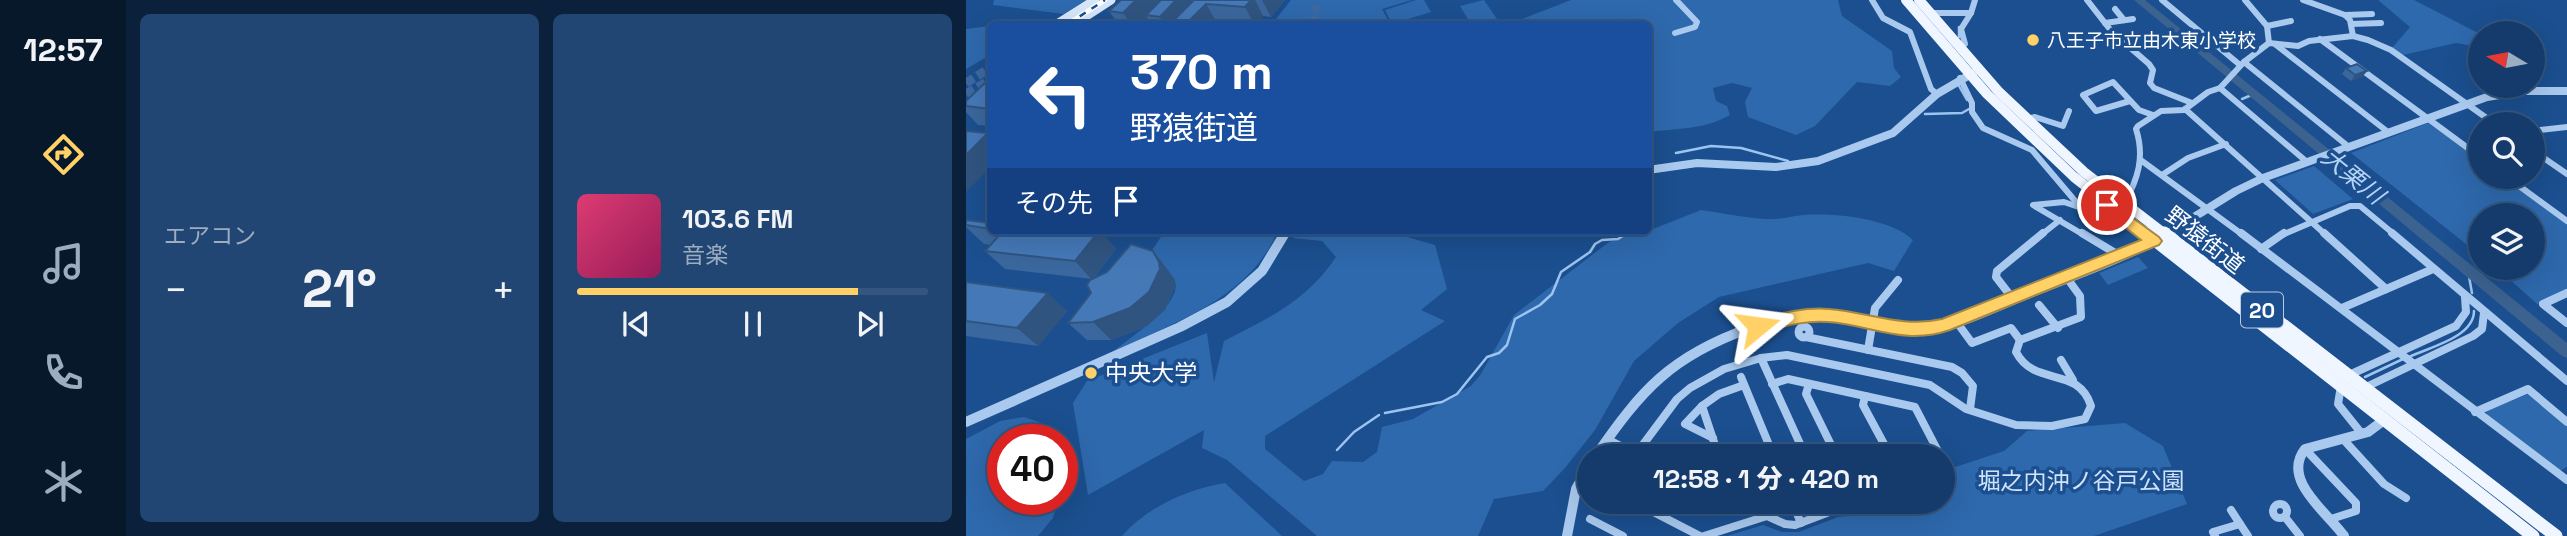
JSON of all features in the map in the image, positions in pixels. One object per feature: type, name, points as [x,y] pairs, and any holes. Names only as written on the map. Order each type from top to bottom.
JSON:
[{"type":"main road","points":[[1062,21],[1095,0]]},
{"type":"main road","points":[[1079,21],[1111,0]]},
{"type":"main road","name":"野猿街道","points":[[1906,0],[2044,156],[2160,238],[2344,382],[2384,421],[2526,534]]},
{"type":"main road","name":"野猿街道","points":[[1919,0],[1959,47],[1970,74],[2026,119],[2121,209]]},
{"type":"main road","name":"野猿街道","points":[[2344,382],[2364,388],[2556,536]]},
{"type":"street","points":[[1675,33],[1695,27],[1697,22],[1676,0]]},
{"type":"street","points":[[1871,0],[1883,18],[1910,32],[1931,89],[1937,94]]},
{"type":"street","points":[[1959,47],[1965,44],[1961,29],[1975,0]]},
{"type":"street","points":[[2087,0],[2114,35],[2137,48],[2150,63],[2153,70],[2150,83],[2154,88],[2192,103]]},
{"type":"street","points":[[2162,0],[2346,148]]},
{"type":"street","points":[[2245,0],[2266,26],[2273,44],[2388,132]]},
{"type":"street","points":[[2303,0],[2345,15],[2372,14]]},
{"type":"street","points":[[2115,9],[2124,20]]},
{"type":"street","points":[[1930,13],[1971,13]]},
{"type":"street","points":[[2345,15],[2351,24],[2353,36]]},
{"type":"street","points":[[2105,23],[2133,19]]},
{"type":"street","points":[[2266,26],[2291,21]]},
{"type":"street","points":[[2351,24],[2382,23]]},
{"type":"street","points":[[2120,256],[2033,205],[2069,203],[2091,212],[2112,216],[2121,209],[2138,177],[2142,161],[2136,130],[2153,115],[2167,110],[2185,109],[2208,92],[2222,87],[2240,65],[2273,44],[2298,47],[2320,39],[2353,36],[2391,50],[2477,112]]},
{"type":"street","points":[[2320,39],[2468,148]]},
{"type":"street","points":[[1652,169],[1697,163],[1787,167],[1818,161],[1853,145],[1893,133],[1937,94],[1970,74],[1973,114],[1983,128],[2026,145],[2044,156],[2073,201],[2083,206]]},
{"type":"street","points":[[2130,101],[2096,111],[2083,95],[2113,82],[2139,110],[2153,115]]},
{"type":"street","points":[[2222,87],[2309,161]]},
{"type":"street","points":[[1603,444],[1650,383],[1671,364],[1717,340],[1795,316],[1831,316],[1918,330],[1956,321],[2160,238],[2240,187],[2263,178],[2465,104],[2505,93],[2567,92]]},
{"type":"street","points":[[2185,109],[2386,289]]},
{"type":"street","points":[[2026,119],[2035,117],[2063,126],[2069,111]]},
{"type":"street","points":[[2545,130],[2567,127]]},
{"type":"street","points":[[2162,175],[2188,158],[2226,144]]},
{"type":"street","points":[[2545,158],[2566,172]]},
{"type":"street","points":[[2142,161],[2342,308],[2475,412],[2565,476]]},
{"type":"street","points":[[2523,189],[2567,221]]},
{"type":"street","points":[[2262,249],[2291,229],[2350,206],[2360,206],[2567,381]]},
{"type":"street","points":[[2013,299],[1996,277],[1997,271],[2060,220]]},
{"type":"street","points":[[966,422],[1181,327],[1227,302],[1262,271],[1275,255],[1284,235]]},
{"type":"street","points":[[2342,308],[2433,269]]},
{"type":"street","points":[[2067,278],[2079,292],[2083,305],[2081,317],[2058,328],[2020,340],[2017,346],[2018,358],[2028,369],[2073,380]]},
{"type":"street","points":[[1868,350],[1875,308],[1898,280]]},
{"type":"street","points":[[2567,293],[2543,304],[2567,324]]},
{"type":"street","points":[[2362,434],[2338,404],[2344,382],[2399,352],[2456,326],[2466,312],[2465,296]]},
{"type":"street","points":[[2039,305],[2058,328]]},
{"type":"street","points":[[2364,388],[2478,333],[2484,313]]},
{"type":"street","points":[[1956,321],[1972,343],[2011,328],[2020,340]]},
{"type":"street","points":[[1806,337],[1952,367],[1962,373],[1973,386],[1970,409]]},
{"type":"street","points":[[1646,444],[1671,406],[1690,388],[1724,369],[1762,358],[1787,355],[1930,385],[1936,387],[1949,400],[2012,424],[2034,426],[2075,423],[2085,419],[2091,406],[2086,390],[2073,380],[2061,360]]},
{"type":"street","points":[[1762,358],[1801,444]]},
{"type":"street","points":[[1772,384],[1788,379],[1914,407],[1934,444]]},
{"type":"street","points":[[1713,438],[1685,424],[1702,406],[1743,381],[1769,444]]},
{"type":"street","points":[[1808,384],[1806,394],[1831,444]]},
{"type":"street","points":[[2475,412],[2528,389],[2567,422]]},
{"type":"street","points":[[1865,396],[1863,405],[1884,444]]},
{"type":"street","points":[[1702,406],[1715,444]]},
{"type":"street","points":[[2344,536],[2301,480],[2297,461],[2305,449],[2362,434],[2384,421]]},
{"type":"street","points":[[1606,439],[1616,444]]},
{"type":"street","points":[[2343,439],[2384,484],[2406,498]]},
{"type":"street","points":[[2305,449],[2356,503],[2356,511],[2331,519]]},
{"type":"street","points":[[1567,536],[1571,506],[1577,495]]},
{"type":"street","points":[[2231,510],[2248,536]]},
{"type":"street","points":[[1658,514],[1702,536],[1766,516]]},
{"type":"street","points":[[1762,514],[1785,524],[1801,523],[1817,514]]},
{"type":"street","points":[[1797,514],[1801,523]]},
{"type":"street","points":[[2285,517],[2300,536]]},
{"type":"street","points":[[1590,519],[1604,531],[1623,536]]},
{"type":"street","points":[[2215,536],[2213,532],[2240,524]]},
{"type":"green space","points":[[994,0],[1086,0],[1064,14],[993,5]]},
{"type":"green space","points":[[1291,0],[1412,0],[1382,9],[1388,21],[1274,21]]},
{"type":"green space","points":[[1424,0],[1431,12],[1402,21],[1390,21],[1385,10]]},
{"type":"green space","points":[[1484,0],[1497,19],[1469,21],[1460,6]]},
{"type":"green space","points":[[1571,0],[1838,0],[1842,16],[1892,51],[1894,68],[1901,77],[1890,86],[1857,82],[1815,126],[1796,135],[1748,117],[1745,102],[1752,88],[1732,83],[1713,88],[1716,101],[1727,106],[1730,115],[1701,126],[1652,132],[1652,21],[1517,21]]},
{"type":"green space","points":[[2378,0],[2414,0],[2468,28],[2468,45],[2456,43],[2403,55],[2392,48],[2410,27]]},
{"type":"green space","points":[[987,26],[987,57],[966,69],[966,29]]},
{"type":"green space","points":[[2428,123],[2468,151],[2468,189],[2520,189],[2540,203],[2468,203],[2468,246],[2351,153]]},
{"type":"green space","points":[[2314,166],[2353,199],[2313,214],[2275,180]]},
{"type":"green space","points":[[2545,207],[2567,223],[2567,290],[2537,304],[2510,280],[2545,280]]},
{"type":"green space","points":[[1701,210],[1766,219],[1804,215],[1861,218],[1890,227],[1913,240],[1894,271],[1868,263],[1719,297],[1678,323],[1634,361],[1595,430],[1584,444],[1577,444],[1577,453],[1565,468],[1543,491],[1494,499],[1478,536],[1317,536],[1227,460],[1202,448],[1204,430],[1088,495],[1073,403],[1087,381],[1207,333],[1214,382],[1224,341],[1272,316],[1300,296],[1336,257],[1322,241],[1293,238],[1295,235],[1400,235],[1435,245],[1447,289],[1421,310],[1445,321],[1265,436],[1265,449],[1304,481],[1323,474],[1332,461],[1363,462],[1377,452],[1382,427],[1413,419],[1471,386],[1481,374],[1514,315],[1609,242],[1628,235],[1652,235],[1652,229]]},
{"type":"green space","points":[[1162,235],[1276,235],[1263,257],[1227,293],[1183,319],[1113,352],[1154,319],[1167,306],[1174,293],[1175,281],[1166,270],[1144,262]]},
{"type":"green space","points":[[2138,257],[2148,268],[2108,285],[2099,273]]},
{"type":"green space","points":[[2528,394],[2567,426],[2567,467],[2560,471],[2488,417],[2486,411]]},
{"type":"green space","points":[[1024,417],[1040,424],[994,424]]},
{"type":"green space","name":"堀之内沖ノ谷戸公園","points":[[2125,423],[2163,446],[2187,504],[2094,536],[1727,536],[1763,525],[1782,532],[1799,532],[1838,517],[1871,514],[1955,514],[1955,467],[2004,451],[2027,431]]},
{"type":"green space","points":[[987,428],[987,515],[1054,515],[1038,536],[966,536],[966,439]]},
{"type":"green space","points":[[1225,483],[1282,536],[1122,536],[1143,516],[1169,501]]},
{"type":"building","points":[[1121,0],[1136,0],[1123,13],[1109,11]]},
{"type":"building","points":[[1161,0],[1176,0],[1160,17],[1146,15]]},
{"type":"building","points":[[1194,0],[1251,0],[1245,7],[1206,4],[1189,21],[1173,21]]},
{"type":"building","points":[[2357,64],[2367,71],[2355,75],[2346,68]]},
{"type":"building","points":[[987,81],[987,109],[966,106],[966,101]]},
{"type":"building","points":[[966,131],[987,133],[987,134],[966,155]]},
{"type":"building","points":[[966,220],[987,223],[987,228],[966,225]]},
{"type":"building","points":[[999,235],[1096,235],[1075,261],[985,251]]},
{"type":"building","points":[[1131,244],[1153,251],[1159,262],[1160,269],[1149,292],[1130,308],[1093,322],[1068,323],[1091,293],[1087,285],[1090,280],[1107,272]]},
{"type":"building","points":[[966,282],[1048,293],[1017,328],[966,321]]},
{"type":"waterway","name":"大栗川","points":[[2139,0],[2567,352]]},
{"type":"waterway","points":[[1959,27],[1959,37]]},
{"type":"waterway","points":[[1959,86],[1967,100]]},
{"type":"waterway","points":[[2242,99],[2254,94]]},
{"type":"waterway","points":[[1925,114],[1962,113],[1969,109]]},
{"type":"waterway","points":[[1676,153],[1711,146],[1741,148],[1788,161]]},
{"type":"waterway","points":[[1385,413],[1442,402],[1457,394],[1487,357],[1499,353],[1507,345],[1515,319],[1540,305],[1552,294],[1561,272],[1590,252],[1595,244],[1624,235]]},
{"type":"waterway","points":[[2470,280],[2472,293]]},
{"type":"waterway","points":[[2409,357],[2459,334],[2467,328],[2474,311]]},
{"type":"waterway","points":[[2365,377],[2403,359]]},
{"type":"waterway","points":[[1337,450],[1354,432],[1379,415]]},
{"type":"tunnel","points":[[1314,21],[1316,1]]},
{"type":"tunnel","points":[[966,83],[987,70]]},
{"type":"tunnel","points":[[966,94],[987,82]]},
{"type":"railway","points":[[1073,21],[1105,0]]},
{"type":"place","name":"八王子市立由木東小学校","points":[[2033,40]]},
{"type":"place","name":"中央大学","points":[[1091,373]]},
{"type":"route","points":[[1758,326],[1807,315],[1831,316],[1896,329],[1925,330],[1944,325],[2154,241],[2107,205]]}]
